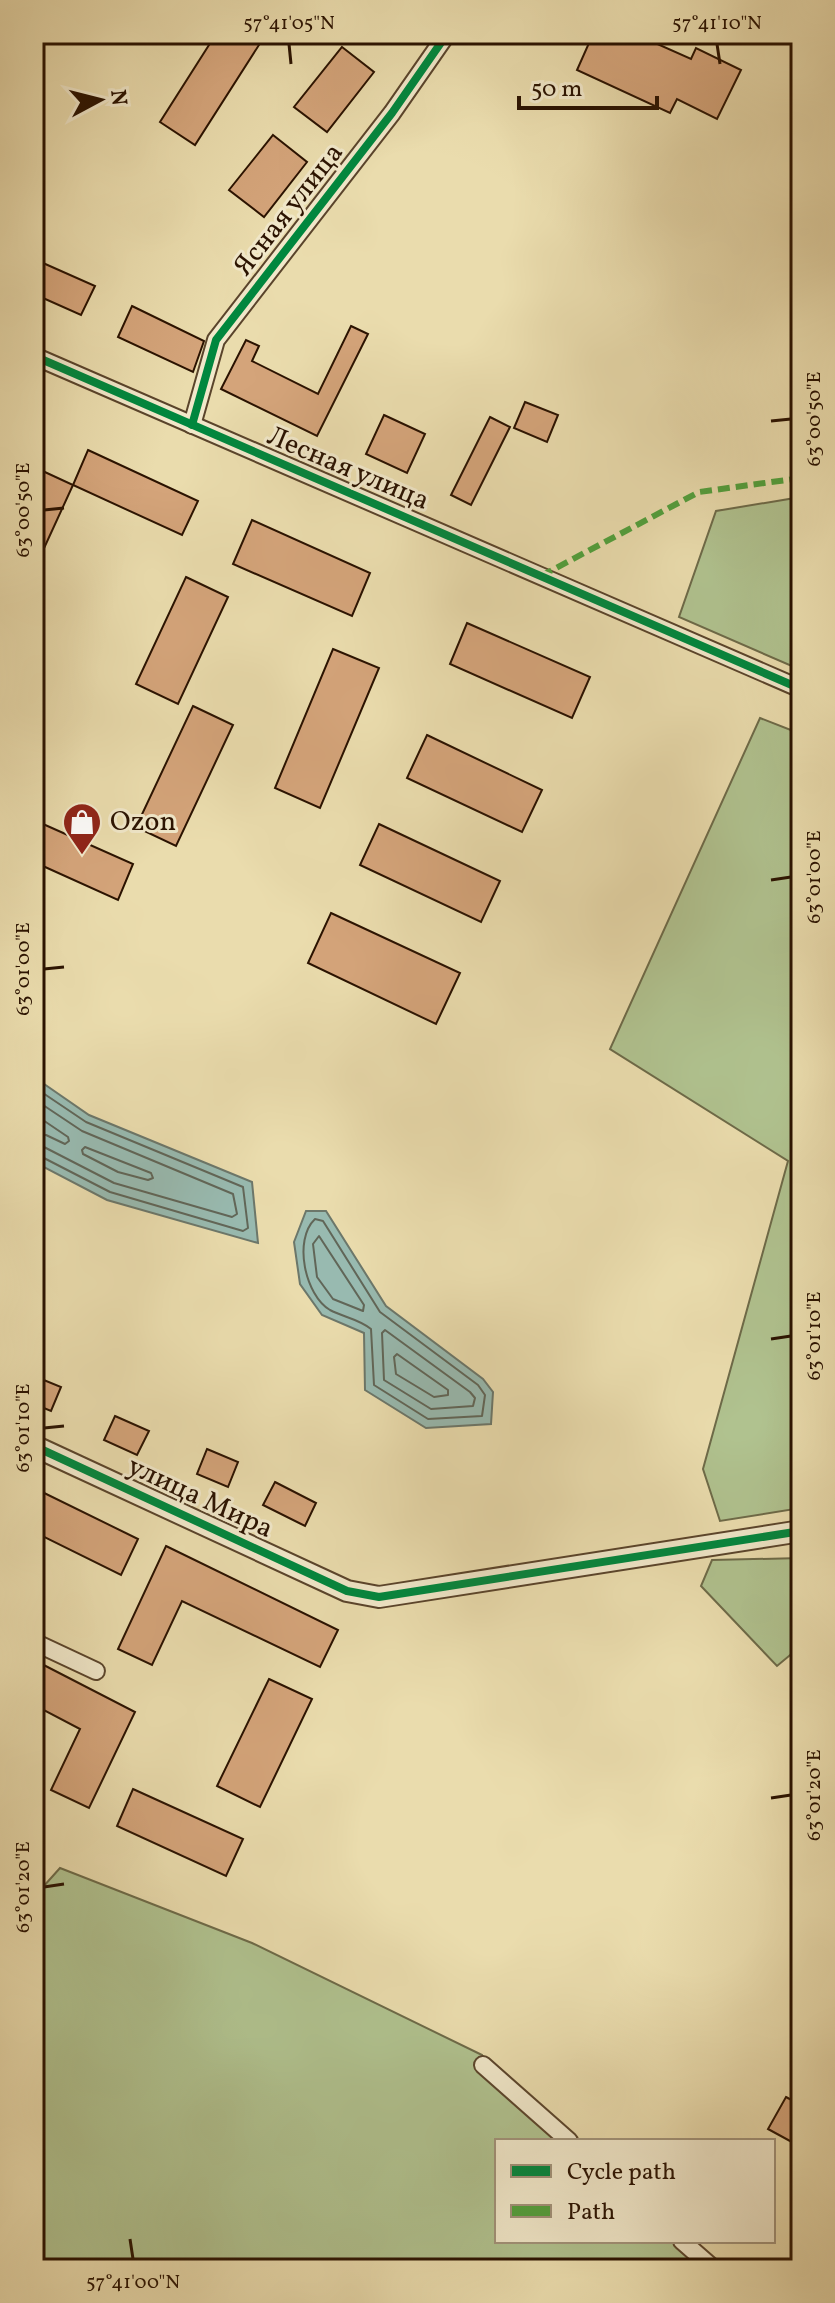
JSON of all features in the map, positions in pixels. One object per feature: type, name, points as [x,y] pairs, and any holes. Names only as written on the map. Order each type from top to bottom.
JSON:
[{"type":"street","name":"Ясная улица","points":[[192,425],[216,340],[392,113],[447,34]]},
{"type":"street","name":"Лесная улица","points":[[34,356],[801,689]]},
{"type":"street","name":"улица Мира","points":[[34,1446],[347,1591],[379,1597],[801,1531]]},
{"type":"street","points":[[34,1642],[96,1671]]},
{"type":"street","points":[[483,2065],[567,2139]]},
{"type":"street","points":[[684,2243],[714,2269]]},
{"type":"green space","points":[[801,497],[801,670],[679,617],[716,511]]},
{"type":"green space","points":[[760,718],[801,734],[801,1508],[720,1521],[703,1469],[788,1161],[610,1049]]},
{"type":"green space","points":[[801,1558],[801,1646],[777,1666],[701,1586],[712,1560]]},
{"type":"green space","points":[[60,1868],[252,1943],[482,2055],[483,2065],[567,2139],[495,2139],[495,2243],[684,2243],[714,2269],[34,2269],[34,1897]]},
{"type":"water","points":[[34,1077],[89,1115],[252,1182],[258,1243],[107,1200],[34,1162]]},
{"type":"water","points":[[306,1211],[326,1211],[386,1306],[483,1379],[493,1392],[491,1424],[426,1428],[365,1390],[364,1333],[322,1315],[300,1284],[294,1242]]},
{"type":"building","points":[[216,34],[266,34],[195,145],[160,122]]},
{"type":"building","points":[[593,34],[635,34],[691,59],[696,48],[741,70],[717,119],[677,99],[670,113],[577,70]]},
{"type":"building","points":[[342,47],[374,72],[327,132],[294,107]]},
{"type":"building","points":[[273,135],[307,162],[264,217],[229,190]]},
{"type":"building","points":[[34,259],[95,286],[81,315],[34,294]]},
{"type":"building","points":[[132,306],[204,341],[193,372],[118,337]]},
{"type":"building","points":[[351,326],[368,334],[317,436],[221,389],[246,340],[259,346],[252,361],[318,394]]},
{"type":"building","points":[[525,402],[558,415],[547,442],[514,428]]},
{"type":"building","points":[[384,415],[425,434],[407,473],[366,454]]},
{"type":"building","points":[[490,417],[510,427],[471,505],[451,495]]},
{"type":"building","points":[[88,450],[198,501],[182,535],[73,485]]},
{"type":"building","points":[[34,467],[73,485],[34,570]]},
{"type":"building","points":[[252,520],[370,573],[352,616],[233,564]]},
{"type":"building","points":[[186,577],[228,597],[178,704],[136,684]]},
{"type":"building","points":[[467,623],[590,677],[572,718],[450,664]]},
{"type":"building","points":[[333,649],[379,668],[320,808],[275,788]]},
{"type":"building","points":[[193,706],[233,725],[176,846],[136,827]]},
{"type":"building","points":[[427,735],[542,790],[522,832],[407,778]]},
{"type":"building","points":[[34,820],[133,864],[118,900],[34,862]]},
{"type":"building","points":[[379,824],[500,881],[481,922],[360,865]]},
{"type":"building","points":[[331,913],[460,973],[436,1024],[308,963]]},
{"type":"building","points":[[34,1376],[61,1387],[51,1411],[34,1404]]},
{"type":"building","points":[[115,1416],[149,1431],[137,1455],[104,1440]]},
{"type":"building","points":[[207,1449],[238,1462],[228,1487],[197,1474]]},
{"type":"building","points":[[275,1482],[316,1503],[305,1526],[263,1505]]},
{"type":"building","points":[[34,1488],[138,1539],[121,1575],[34,1532]]},
{"type":"building","points":[[166,1546],[338,1630],[320,1667],[182,1601],[152,1665],[118,1649]]},
{"type":"building","points":[[34,1660],[135,1712],[89,1808],[51,1790],[80,1729],[34,1705]]},
{"type":"building","points":[[269,1679],[312,1699],[260,1807],[217,1786]]},
{"type":"building","points":[[133,1789],[243,1839],[226,1876],[117,1826]]},
{"type":"building","points":[[786,2097],[801,2105],[801,2147],[768,2129]]},
{"type":"marked path","points":[[541,576],[699,492],[801,478]]},
{"type":"marked path","points":[[782,2269],[801,2245]]},
{"type":"cycle path","points":[[192,425],[216,340],[392,113],[447,34]]},
{"type":"cycle path","points":[[34,356],[801,689]]},
{"type":"cycle path","points":[[34,1446],[347,1591],[379,1597],[801,1531]]},
{"type":"place","name":"Ozon","points":[[82,856]]}]
